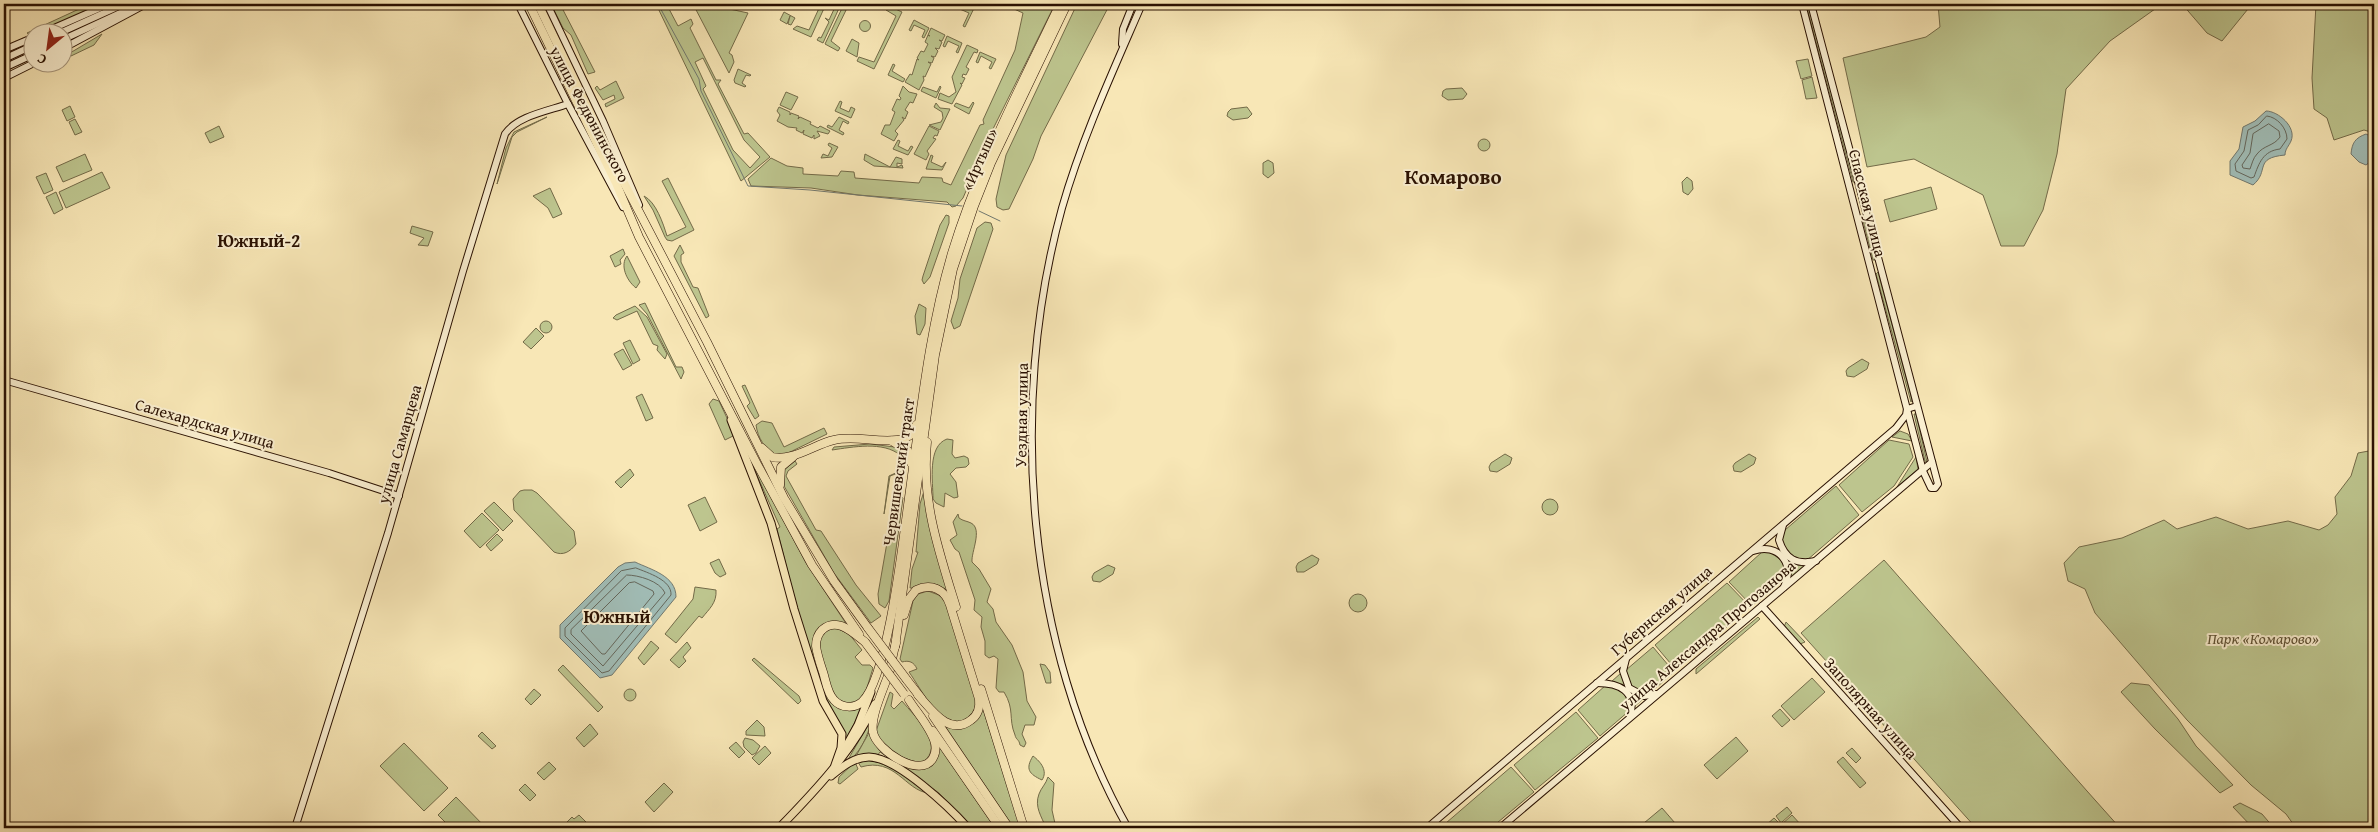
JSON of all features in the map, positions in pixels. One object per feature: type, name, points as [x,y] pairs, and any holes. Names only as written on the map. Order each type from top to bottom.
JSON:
[{"type":"highway","name":"улица Федюнинского","points":[[529,4],[616,182],[639,237],[723,399],[808,558],[864,642]]},
{"type":"highway","name":"улица Федюнинского","points":[[538,4],[622,179],[652,234],[748,428]]},
{"type":"highway","name":"«Иртыш»","points":[[937,312],[952,253],[976,185],[1060,4]]},
{"type":"highway","name":"«Иртыш»","points":[[939,333],[953,268],[976,200],[991,163],[1067,4]]},
{"type":"highway","points":[[748,428],[766,453],[772,457],[784,458],[842,439],[890,440],[907,437],[915,428],[924,360],[937,312]]},
{"type":"highway","name":"Червишевский тракт","points":[[864,642],[846,628],[833,624],[819,633],[816,648],[829,692],[839,704],[850,707],[860,704],[875,682],[887,635],[937,312]]},
{"type":"highway","points":[[939,333],[926,454],[926,486],[930,514],[939,552],[1024,828]]},
{"type":"highway","name":"Червишевский тракт","points":[[895,647],[939,333]]},
{"type":"highway","points":[[748,428],[784,498],[834,581],[918,694],[1009,828]]},
{"type":"highway","points":[[890,440],[903,446],[909,453],[911,480]]},
{"type":"highway","points":[[784,498],[779,483],[780,471],[786,461],[800,452]]},
{"type":"highway","points":[[906,697],[932,737],[935,747],[933,758],[921,766],[902,761],[881,745],[874,737],[873,721],[905,609],[916,590],[933,587],[941,590],[950,605],[978,699],[979,709],[976,715],[968,722],[951,724],[940,718],[918,694]]},
{"type":"highway","points":[[864,642],[968,779],[1000,828]]},
{"type":"main road","points":[[723,399],[771,523],[794,609],[823,700],[842,734],[842,748],[834,768]]},
{"type":"main road","points":[[834,768],[858,724],[875,682]]},
{"type":"main road","points":[[779,828],[821,784],[857,738],[885,683]]},
{"type":"main road","points":[[821,784],[856,759],[877,758],[934,794],[968,828]]},
{"type":"street","points":[[65,22],[98,6],[108,4]]},
{"type":"street","points":[[72,27],[124,4]]},
{"type":"street","points":[[72,36],[142,4]]},
{"type":"street","points":[[72,44],[146,4]]},
{"type":"street","name":"улица Федюнинского","points":[[518,4],[568,104],[639,237]]},
{"type":"street","name":"улица Федюнинского","points":[[546,4],[603,121],[652,234]]},
{"type":"street","points":[[1059,20],[1071,4]]},
{"type":"street","points":[[1120,53],[1124,29],[1133,4]]},
{"type":"street","name":"Уездная улица","points":[[1128,828],[1101,772],[1064,673],[1042,569],[1034,504],[1033,380],[1044,297],[1054,242],[1080,150],[1142,4]]},
{"type":"street","name":"Спасская улица","points":[[1802,4],[1923,470],[1930,488],[1935,488],[1938,484],[1811,4]]},
{"type":"street","points":[[4,50],[22,42]]},
{"type":"street","points":[[4,59],[22,51]]},
{"type":"street","points":[[4,68],[22,60]]},
{"type":"street","points":[[4,78],[22,69]]},
{"type":"street","name":"улица Самарцева","points":[[295,828],[399,496],[505,134],[511,126],[522,120],[568,104]]},
{"type":"street","points":[[1870,265],[1880,263]]},
{"type":"street","name":"Салехардская улица","points":[[4,380],[320,470],[399,496]]},
{"type":"street","points":[[1907,409],[1917,406]]},
{"type":"street","name":"Губернская улица","points":[[1427,828],[1896,428],[1906,415],[1907,409]]},
{"type":"street","name":"улица Александра Протозанова","points":[[1500,828],[1932,462]]},
{"type":"street","points":[[1783,524],[1779,540],[1788,558],[1796,562],[1817,561]]},
{"type":"street","points":[[1750,552],[1767,548],[1781,555],[1787,563],[1789,572],[1782,590]]},
{"type":"street","name":"Заполярная улица","points":[[1762,606],[1961,828]]},
{"type":"street","points":[[1627,658],[1623,671],[1629,688],[1644,696],[1657,694]]},
{"type":"street","points":[[1597,683],[1613,683],[1627,692],[1632,709],[1630,718]]},
{"type":"green space","points":[[90,4],[95,4],[91,9],[60,22],[51,22]]},
{"type":"green space","points":[[551,4],[560,4],[595,72],[588,74],[571,35],[563,28]]},
{"type":"green space","points":[[656,4],[674,4],[668,7],[678,26],[691,19],[693,24],[690,28],[716,80],[721,80],[718,84],[744,134],[748,133],[770,157],[741,181]],"holes":[[[703,58],[744,140],[760,157],[750,168],[733,150],[703,89],[706,86],[695,62]]]},
{"type":"green space","points":[[693,4],[722,4],[725,8],[748,13],[729,53],[732,55],[734,62],[729,73]]},
{"type":"green space","points":[[821,4],[826,4],[811,37],[793,29],[797,26],[809,30]]},
{"type":"green space","points":[[834,4],[841,4],[823,43],[817,40],[819,37],[821,38],[829,22],[825,18],[829,20],[836,5]]},
{"type":"green space","points":[[844,4],[849,4],[831,41],[840,48],[838,51],[825,44]]},
{"type":"green space","points":[[948,4],[976,4],[965,27],[963,26],[969,13]]},
{"type":"green space","points":[[1003,4],[1055,4],[991,133],[963,198],[956,206],[952,207],[947,202],[858,195],[811,188],[751,186],[748,179],[771,158],[787,166],[803,168],[803,174],[838,176],[841,171],[854,172],[855,178],[919,183],[922,177],[942,178],[943,182],[951,185],[980,125],[984,124],[983,120],[1015,50],[1023,13]]},
{"type":"green space","points":[[1077,4],[1110,4],[1041,136],[1033,159],[1009,209],[1003,210],[997,207],[996,199],[1006,155]]},
{"type":"green space","points":[[1806,4],[1809,4],[1856,182],[1853,182]]},
{"type":"green space","points":[[1938,4],[2162,4],[2110,41],[2066,89],[2057,154],[2043,210],[2024,246],[2001,246],[1983,195],[1914,159],[1867,167],[1843,58],[1926,37],[1940,27]]},
{"type":"green space","points":[[2182,4],[2252,4],[2222,41],[2207,33]]},
{"type":"green space","points":[[2316,4],[2374,4],[2374,133],[2364,130],[2334,140],[2327,118],[2314,109],[2312,78]]},
{"type":"green space","points":[[889,6],[902,12],[874,69],[857,61],[859,57],[874,62],[896,16],[886,10]]},
{"type":"green space","points":[[784,12],[795,18],[791,25],[788,24],[790,16],[787,24],[780,20]]},
{"type":"green space","points":[[865,20],[871,26],[865,32],[859,26]]},
{"type":"green space","points":[[914,20],[929,28],[924,38],[922,37],[925,30],[914,25],[911,31],[909,30]]},
{"type":"green space","points":[[931,28],[945,35],[942,41],[939,40],[942,42],[939,49],[935,48],[938,51],[935,57],[931,56],[934,58],[932,63],[928,62],[931,64],[925,77],[923,76],[924,80],[919,90],[905,82],[910,74],[912,75],[921,51],[924,52],[928,44],[925,42]]},
{"type":"green space","points":[[102,34],[94,45],[72,56],[72,52]]},
{"type":"green space","points":[[947,36],[962,43],[958,53],[956,52],[959,46],[948,41],[945,47],[943,46]]},
{"type":"green space","points":[[852,39],[859,43],[857,57],[846,51]]},
{"type":"green space","points":[[967,45],[978,50],[977,53],[974,52],[966,67],[969,69],[966,75],[963,74],[962,77],[965,78],[962,84],[960,83],[962,85],[952,104],[938,99],[940,93],[949,97],[956,92],[952,77]]},
{"type":"green space","points":[[980,52],[996,59],[991,69],[989,68],[992,62],[981,56],[978,63],[976,62]]},
{"type":"green space","points":[[1808,59],[1812,76],[1801,79],[1796,61]]},
{"type":"green space","points":[[893,64],[895,65],[892,71],[905,79],[903,82],[888,75]]},
{"type":"green space","points":[[738,69],[751,75],[746,75],[742,83],[745,87],[735,83],[734,80]]},
{"type":"green space","points":[[1812,77],[1817,98],[1806,99],[1802,80]]},
{"type":"green space","points":[[616,81],[624,98],[606,107],[605,104],[615,99],[614,95],[603,100],[595,88],[597,86],[600,90]]},
{"type":"green space","points":[[903,86],[909,92],[917,94],[913,103],[910,102],[905,110],[908,112],[905,119],[902,117],[904,120],[895,131],[898,134],[894,141],[881,134],[885,125],[890,125],[895,112],[892,110],[897,99],[900,100],[901,98],[899,96]]},
{"type":"green space","points":[[940,86],[936,98],[921,91],[923,87],[937,92]]},
{"type":"green space","points":[[1462,88],[1467,94],[1463,99],[1448,100],[1442,96],[1443,91],[1446,89]]},
{"type":"green space","points":[[786,92],[798,97],[791,110],[780,105]]},
{"type":"green space","points":[[840,101],[842,102],[840,108],[849,112],[851,107],[855,109],[851,118],[835,111]]},
{"type":"green space","points":[[973,102],[969,114],[954,106],[956,103],[969,108]]},
{"type":"green space","points":[[936,103],[940,108],[950,109],[940,130],[929,125],[941,122],[943,118],[942,112],[934,107]]},
{"type":"green space","points":[[70,106],[75,117],[67,121],[62,110]]},
{"type":"green space","points":[[779,107],[790,112],[790,115],[791,113],[799,116],[798,119],[800,117],[818,128],[820,126],[830,131],[828,134],[817,131],[820,136],[814,139],[814,135],[812,138],[803,134],[804,130],[802,133],[796,130],[797,128],[788,127],[777,121],[780,115],[777,111]]},
{"type":"green space","points":[[1247,107],[1252,114],[1248,118],[1233,120],[1227,116],[1231,109]]},
{"type":"green space","points":[[547,117],[517,132],[512,137],[497,184],[506,148],[514,132]]},
{"type":"green space","points":[[839,117],[849,122],[848,124],[843,121],[839,130],[844,133],[843,135],[827,127],[828,125],[832,127]]},
{"type":"green space","points":[[75,119],[82,132],[75,135],[69,122]]},
{"type":"green space","points":[[219,126],[224,137],[210,143],[205,133]]},
{"type":"green space","points":[[929,126],[939,131],[937,136],[935,135],[933,138],[936,139],[927,151],[929,154],[926,160],[914,154]]},
{"type":"green space","points":[[1484,139],[1490,145],[1484,151],[1478,145]]},
{"type":"green space","points":[[898,140],[900,141],[898,146],[908,151],[911,146],[913,147],[908,155],[893,149]]},
{"type":"green space","points":[[829,143],[838,147],[832,157],[821,158],[823,154],[828,156],[832,148],[828,145]]},
{"type":"green space","points":[[85,154],[92,170],[63,182],[56,167]]},
{"type":"green space","points":[[865,154],[890,167],[896,157],[902,159],[902,164],[897,163],[897,167],[902,165],[903,168],[874,166],[864,160]]},
{"type":"green space","points":[[931,155],[933,156],[931,162],[942,167],[946,162],[942,170],[926,169]]},
{"type":"green space","points":[[1268,160],[1273,163],[1274,173],[1268,178],[1263,174],[1263,163]]},
{"type":"green space","points":[[102,172],[110,188],[66,208],[59,192]]},
{"type":"green space","points":[[46,173],[53,190],[44,194],[36,177]]},
{"type":"green space","points":[[1687,177],[1692,181],[1693,189],[1688,195],[1683,192],[1682,182]]},
{"type":"green space","points":[[668,178],[694,230],[672,241],[667,240],[665,237],[653,210],[644,196],[655,208],[667,236],[686,227],[662,181]]},
{"type":"green space","points":[[1931,187],[1937,209],[1890,222],[1884,200]]},
{"type":"green space","points":[[550,188],[562,214],[553,218],[548,208],[533,196]]},
{"type":"green space","points":[[56,192],[63,209],[54,214],[46,197]]},
{"type":"green space","points":[[946,215],[949,216],[949,223],[930,277],[924,284],[923,276],[940,225]]},
{"type":"green space","points":[[1863,221],[1866,221],[1875,260],[1873,260]]},
{"type":"green space","points":[[985,222],[991,223],[993,229],[960,326],[954,329],[951,321],[958,298],[960,279],[977,228]]},
{"type":"green space","points":[[412,226],[433,232],[428,246],[418,245],[424,238],[410,233]]},
{"type":"green space","points":[[680,245],[684,253],[681,255],[681,262],[693,287],[698,288],[709,316],[706,318],[674,256]]},
{"type":"green space","points":[[623,249],[625,254],[620,260],[621,264],[615,267],[610,256]]},
{"type":"green space","points":[[627,256],[640,282],[636,288],[629,281],[625,272],[624,264]]},
{"type":"green space","points":[[1878,272],[1912,400],[1911,402],[1876,274]]},
{"type":"green space","points":[[645,303],[676,367],[682,367],[684,372],[681,379],[647,314],[639,305]]},
{"type":"green space","points":[[919,304],[926,308],[925,324],[920,335],[917,334],[915,316]]},
{"type":"green space","points":[[635,306],[647,317],[667,354],[665,359],[657,350],[658,346],[653,344],[637,311],[617,320],[613,318]]},
{"type":"green space","points":[[548,321],[551,322],[551,332],[544,333],[541,332],[540,325],[541,322]]},
{"type":"green space","points":[[536,328],[544,336],[531,349],[523,342]]},
{"type":"green space","points":[[630,340],[640,360],[633,364],[623,343]]},
{"type":"green space","points":[[623,349],[632,365],[623,370],[614,354]]},
{"type":"green space","points":[[1862,359],[1869,363],[1867,369],[1854,377],[1847,376],[1846,371],[1848,368]]},
{"type":"green space","points":[[745,385],[759,416],[755,419],[747,406],[750,403],[742,386]]},
{"type":"green space","points":[[642,394],[653,418],[646,421],[636,397]]},
{"type":"green space","points":[[713,399],[719,401],[734,433],[733,436],[725,440],[709,404]]},
{"type":"green space","points":[[1914,414],[1916,414],[1927,462],[1925,461]]},
{"type":"green space","points":[[762,421],[772,423],[784,447],[824,428],[827,434],[784,455],[776,456],[765,446],[758,435],[756,425]]},
{"type":"green space","points":[[1900,431],[1908,434],[1912,441],[1892,437]]},
{"type":"green space","points":[[947,439],[953,440],[952,454],[955,458],[964,456],[968,458],[969,464],[966,467],[956,468],[950,474],[956,482],[958,497],[954,498],[945,493],[944,507],[933,499],[932,465],[936,449]]},
{"type":"green space","points":[[1889,440],[1909,444],[1913,457],[1894,486],[1862,512],[1839,485]]},
{"type":"green space","points":[[870,444],[895,447],[906,456],[902,485],[898,487],[898,473],[890,476],[884,514],[889,476],[900,471],[900,455],[877,446],[832,450],[834,447]]},
{"type":"green space","points":[[744,446],[806,563],[847,625],[843,623],[815,636],[837,707],[865,702],[845,742],[814,664],[777,529],[780,527]]},
{"type":"green space","name":"Парк «Комарово»","points":[[2374,450],[2374,828],[2296,828],[2286,814],[2251,785],[2187,720],[2095,613],[2085,589],[2068,581],[2064,563],[2079,547],[2122,538],[2164,520],[2177,529],[2216,517],[2248,529],[2288,521],[2319,530],[2328,525],[2337,514],[2335,497],[2351,476],[2358,453]]},
{"type":"green space","points":[[1505,454],[1512,458],[1510,464],[1497,472],[1490,471],[1491,463]]},
{"type":"green space","points":[[1749,454],[1756,458],[1754,464],[1741,472],[1734,471],[1733,466],[1735,463]]},
{"type":"green space","points":[[1916,457],[1918,469],[1897,487]]},
{"type":"green space","points":[[795,461],[797,464],[788,471],[786,476],[816,530],[821,531],[856,585],[881,616],[871,623],[834,573],[784,486],[784,470]]},
{"type":"green space","points":[[630,469],[634,475],[621,488],[615,482]]},
{"type":"green space","points":[[1836,486],[1859,515],[1806,561],[1790,557],[1781,540],[1785,530]]},
{"type":"green space","points":[[532,490],[537,493],[574,531],[576,544],[566,553],[554,552],[514,510],[513,499],[520,491]]},
{"type":"green space","points":[[924,491],[948,592],[933,584],[910,588],[912,569],[918,552],[916,552],[920,504]]},
{"type":"green space","points":[[899,494],[903,498],[889,601],[885,608],[879,604],[878,594],[895,497]]},
{"type":"green space","points":[[705,497],[717,522],[700,531],[688,505]]},
{"type":"green space","points":[[1550,499],[1558,507],[1550,515],[1542,507]]},
{"type":"green space","points":[[494,502],[513,521],[503,531],[484,511]]},
{"type":"green space","points":[[482,513],[499,530],[480,548],[464,531]]},
{"type":"green space","points":[[958,514],[959,518],[971,523],[976,530],[972,562],[979,569],[991,589],[987,602],[993,609],[996,622],[1012,645],[1023,672],[1027,701],[1036,717],[1034,725],[1025,725],[1022,734],[1026,743],[1024,747],[1020,745],[1015,737],[1007,698],[1004,692],[999,692],[996,688],[998,659],[994,656],[989,658],[985,655],[985,641],[981,627],[982,617],[974,610],[975,600],[959,552],[950,540],[957,535],[953,522]]},
{"type":"green space","points":[[497,534],[503,540],[491,551],[486,545]]},
{"type":"green space","points":[[1766,551],[1781,561],[1785,578],[1752,606],[1729,582],[1762,552]]},
{"type":"green space","points":[[1312,555],[1319,559],[1317,564],[1304,572],[1297,572],[1296,567],[1298,563]]},
{"type":"green space","points":[[719,559],[726,574],[720,577],[715,573],[710,563]]},
{"type":"green space","points":[[1884,560],[2120,828],[1976,828],[1801,633]]},
{"type":"green space","points":[[1789,561],[1796,565],[1805,566],[1790,578],[1791,570]]},
{"type":"green space","points":[[1108,565],[1115,568],[1113,574],[1100,582],[1093,581],[1094,573]]},
{"type":"green space","points":[[1727,583],[1750,607],[1676,670],[1655,645]]},
{"type":"green space","points":[[695,587],[716,590],[715,599],[702,618],[699,616],[676,643],[665,634],[693,599]]},
{"type":"green space","points":[[928,591],[944,597],[975,695],[974,712],[967,719],[949,720],[941,715],[926,698],[909,672],[917,669],[913,663],[909,661],[902,662],[900,659],[913,601],[918,594]]},
{"type":"green space","points":[[1358,594],[1364,597],[1367,603],[1364,609],[1358,612],[1352,609],[1349,603],[1352,597]]},
{"type":"green space","points":[[1758,617],[1760,619],[1696,674],[1696,669]]},
{"type":"green space","points":[[1786,622],[1805,642],[1800,644],[1784,627]]},
{"type":"green space","points":[[836,628],[849,634],[862,650],[855,657],[862,665],[870,665],[873,668],[865,694],[858,702],[843,704],[832,694],[819,648],[820,637],[827,629]]},
{"type":"green space","points":[[651,641],[659,648],[644,665],[638,658]]},
{"type":"green space","points":[[687,642],[691,648],[683,657],[686,661],[679,668],[670,660]]},
{"type":"green space","points":[[1653,647],[1674,672],[1649,694],[1635,689],[1629,680],[1626,670]]},
{"type":"green space","points":[[754,658],[799,696],[801,701],[798,704],[752,660]]},
{"type":"green space","points":[[1040,664],[1045,665],[1050,672],[1051,683],[1046,683]]},
{"type":"green space","points":[[563,665],[603,707],[598,712],[558,670]]},
{"type":"green space","points":[[1621,673],[1629,689],[1635,695],[1644,698],[1634,707],[1627,690],[1611,682]]},
{"type":"green space","points":[[1812,678],[1825,692],[1794,720],[1781,706]]},
{"type":"green space","points":[[2131,683],[2149,685],[2178,719],[2196,746],[2233,785],[2220,793],[2155,729],[2121,692]]},
{"type":"green space","points":[[1606,685],[1624,693],[1629,711],[1600,736],[1578,710]]},
{"type":"green space","points":[[534,689],[541,695],[531,705],[525,699]]},
{"type":"green space","points":[[630,689],[636,695],[630,701],[624,695]]},
{"type":"green space","points":[[890,692],[893,694],[891,706],[894,709],[902,701],[926,731],[931,748],[929,756],[922,763],[901,757],[889,749],[879,738],[876,731]]},
{"type":"green space","points":[[982,706],[1021,828],[1014,828],[945,726],[960,728]]},
{"type":"green space","points":[[1780,709],[1790,720],[1782,727],[1772,716]]},
{"type":"green space","points":[[1576,712],[1598,738],[1535,790],[1514,765]]},
{"type":"green space","points":[[757,720],[764,727],[765,736],[746,735],[746,731]]},
{"type":"green space","points":[[871,720],[863,744],[846,763]]},
{"type":"green space","points":[[590,724],[598,734],[584,747],[576,738]]},
{"type":"green space","points":[[870,731],[874,742],[893,759],[915,768],[922,769],[928,767],[939,746],[995,828],[973,828],[939,793],[880,752],[877,756],[856,756]]},
{"type":"green space","points":[[482,732],[496,746],[492,749],[478,736]]},
{"type":"green space","points":[[1736,737],[1748,751],[1717,779],[1704,765]]},
{"type":"green space","points":[[745,738],[753,740],[760,746],[756,753],[752,755],[744,747],[743,742]]},
{"type":"green space","points":[[736,742],[745,752],[739,758],[729,748]]},
{"type":"green space","points":[[404,743],[448,788],[424,811],[380,766]]},
{"type":"green space","points":[[765,746],[771,753],[759,765],[752,758]]},
{"type":"green space","points":[[1852,748],[1861,758],[1856,763],[1846,753]]},
{"type":"green space","points":[[1033,756],[1043,767],[1044,777],[1042,780],[1034,776],[1030,771],[1029,764]]},
{"type":"green space","points":[[1843,757],[1866,783],[1860,788],[1837,762]]},
{"type":"green space","points":[[863,760],[879,763],[898,771],[928,793],[920,791],[899,775],[883,766],[861,767],[858,762]]},
{"type":"green space","points":[[549,762],[556,769],[544,780],[537,773]]},
{"type":"green space","points":[[855,762],[858,769],[840,784],[838,783],[839,777]]},
{"type":"green space","points":[[1511,767],[1534,792],[1491,828],[1451,828],[1446,823]]},
{"type":"green space","points":[[1048,777],[1054,783],[1052,810],[1056,828],[1046,828],[1037,803],[1039,794]]},
{"type":"green space","points":[[664,783],[673,792],[654,812],[645,802]]},
{"type":"green space","points":[[525,784],[536,795],[530,801],[519,790]]},
{"type":"green space","points":[[456,797],[486,828],[451,828],[438,815]]},
{"type":"green space","points":[[2240,803],[2262,814],[2274,828],[2253,828],[2233,807]]},
{"type":"green space","points":[[1787,807],[1792,813],[1781,823],[1776,816]]},
{"type":"green space","points":[[1662,808],[1675,823],[1669,828],[1638,828]]},
{"type":"green space","points":[[579,815],[592,828],[565,828],[563,826],[572,817],[574,819]]},
{"type":"green space","points":[[1792,815],[1801,825],[1797,828],[1767,828],[1765,826],[1774,818],[1781,825]]},
{"type":"water","points":[[2266,111],[2281,117],[2289,125],[2292,136],[2285,155],[2269,159],[2265,162],[2261,175],[2253,185],[2230,175],[2230,161],[2239,149],[2243,127],[2255,121]]},
{"type":"water","points":[[2366,134],[2374,138],[2374,159],[2366,165],[2359,162],[2351,154],[2355,141]]},
{"type":"water","points":[[635,562],[668,579],[675,590],[676,597],[612,675],[600,678],[560,638],[560,625],[618,567],[625,563]]},
{"type":"waterway","points":[[658,4],[699,79],[701,91],[748,186],[810,190],[962,206]]},
{"type":"waterway","points":[[979,211],[1000,221]]},
{"type":"district","name":"Комарово","points":[[1453,177]]},
{"type":"district","name":"Южный-2","points":[[259,241]]},
{"type":"district","name":"Южный","points":[[617,617]]}]
